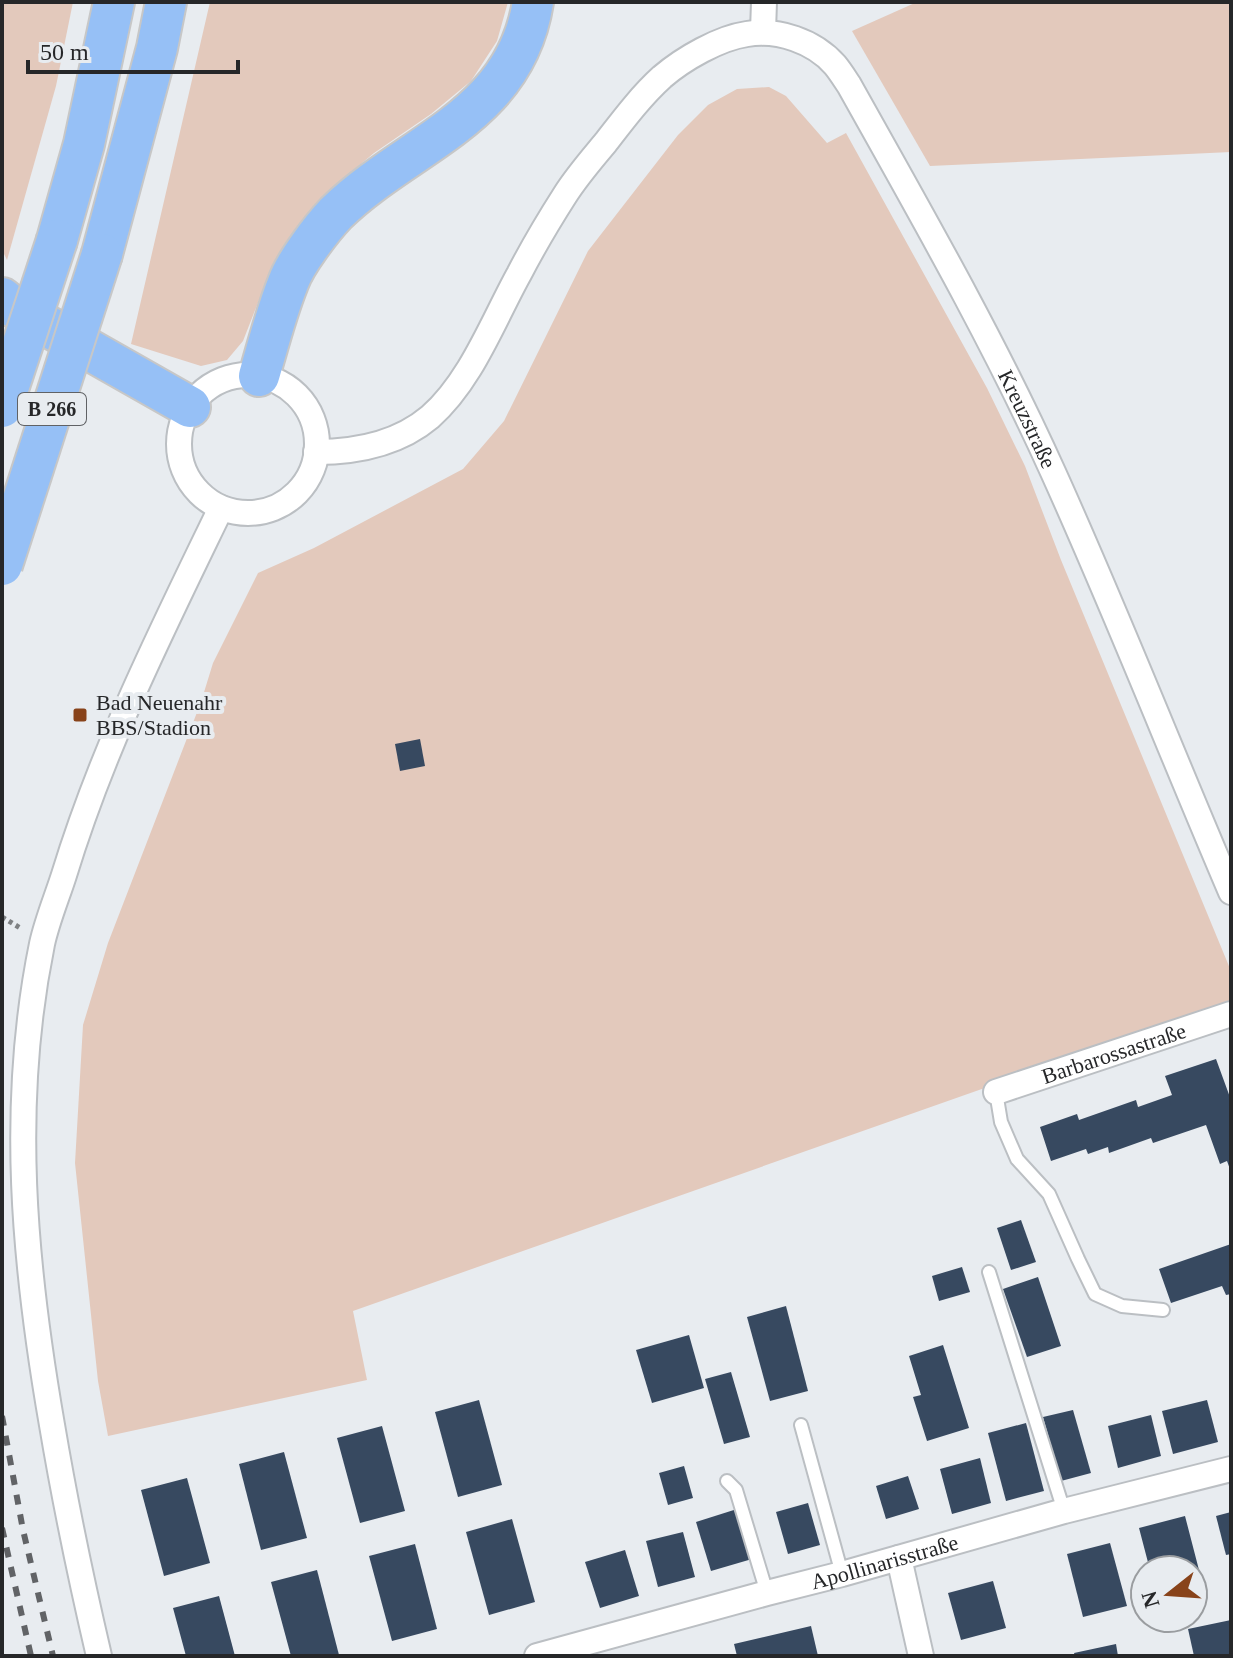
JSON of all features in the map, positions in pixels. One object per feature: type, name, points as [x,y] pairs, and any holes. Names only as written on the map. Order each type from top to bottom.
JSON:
[{"type":"highway","name":"B 266","points":[[2,407],[57,240],[84,144],[114,2]]},
{"type":"highway","name":"B 266","points":[[2,565],[102,254],[157,48],[166,2]]},
{"type":"highway","points":[[259,376],[289,280],[312,243],[335,214],[362,190],[455,126],[488,97],[522,41],[533,2]]},
{"type":"highway","points":[[2,298],[190,407]]},
{"type":"street","points":[[316,452],[345,451],[387,442],[410,433],[432,416],[461,383],[520,271],[566,193],[623,119],[662,77],[709,46],[736,35],[763,31],[764,2]]},
{"type":"street","name":"Kreuzstraße","points":[[763,31],[795,38],[834,63],[952,268],[1053,471],[1231,892]]},
{"type":"street","points":[[259,376],[287,387],[298,396],[314,422],[316,452],[313,466],[299,490],[277,507],[249,513],[221,508],[197,491],[182,465],[179,435],[190,407],[208,388],[232,377],[259,376]]},
{"type":"street","points":[[99,1656],[59,1466],[38,1347],[26,1228],[22,1160],[23,1093],[43,942],[70,854],[116,731],[221,508]]},
{"type":"street","name":"Barbarossastraße","points":[[996,1092],[1231,1014]]},
{"type":"street","name":"Apollinarisstraße","points":[[537,1656],[1064,1511],[1231,1469]]},
{"type":"street","points":[[899,1558],[921,1656]]},
{"type":"lane","points":[[996,1092],[1001,1122],[1017,1159],[1049,1194],[1095,1294],[1122,1306],[1163,1310]]},
{"type":"lane","points":[[989,1272],[1064,1511]]},
{"type":"lane","points":[[801,1425],[842,1574]]},
{"type":"lane","points":[[727,1481],[736,1490],[767,1593]]},
{"type":"shaded area","points":[[2,2],[73,2],[56,86],[7,260],[2,250]]},
{"type":"shaded area","points":[[210,2],[508,2],[497,41],[471,81],[431,114],[374,153],[324,195],[274,262],[243,341],[227,360],[201,366],[131,344]]},
{"type":"shaded area","points":[[917,2],[1231,2],[1231,152],[930,166],[852,31]]},
{"type":"shaded area","points":[[769,87],[786,96],[827,143],[846,133],[987,388],[1025,466],[1231,971],[1231,1001],[353,1311],[367,1380],[108,1436],[98,1381],[75,1163],[83,1025],[108,943],[201,702],[213,663],[258,573],[314,548],[463,469],[504,421],[588,251],[678,135],[708,105],[737,89]]},
{"type":"building","points":[[420,739],[425,766],[400,771],[395,744]]},
{"type":"building","points":[[1216,1059],[1231,1100],[1231,1172],[1227,1161],[1220,1164],[1206,1125],[1153,1143],[1151,1138],[1109,1153],[1108,1147],[1088,1154],[1086,1149],[1051,1161],[1040,1127],[1077,1114],[1079,1120],[1136,1100],[1138,1107],[1172,1095],[1165,1076]]},
{"type":"building","points":[[1021,1220],[1036,1262],[1011,1270],[997,1228]]},
{"type":"building","points":[[1231,1244],[1231,1294],[1226,1295],[1222,1286],[1171,1303],[1159,1269]]},
{"type":"building","points":[[962,1267],[970,1292],[939,1301],[932,1276]]},
{"type":"building","points":[[1038,1277],[1061,1346],[1027,1357],[1003,1289]]},
{"type":"building","points":[[786,1306],[808,1391],[770,1401],[747,1317]]},
{"type":"building","points":[[689,1335],[704,1388],[652,1403],[636,1350]]},
{"type":"building","points":[[943,1345],[969,1428],[927,1441],[913,1397],[921,1395],[909,1356]]},
{"type":"building","points":[[731,1372],[750,1437],[724,1444],[705,1379]]},
{"type":"building","points":[[479,1400],[502,1485],[458,1497],[435,1412]]},
{"type":"building","points":[[1207,1400],[1218,1442],[1173,1454],[1162,1411]]},
{"type":"building","points":[[1073,1410],[1091,1473],[1061,1481],[1043,1417]]},
{"type":"building","points":[[1151,1415],[1161,1456],[1118,1468],[1108,1426]]},
{"type":"building","points":[[1026,1423],[1044,1491],[1006,1501],[988,1433]]},
{"type":"building","points":[[382,1426],[405,1511],[360,1523],[337,1438]]},
{"type":"building","points":[[284,1452],[307,1538],[261,1550],[239,1464]]},
{"type":"building","points":[[980,1458],[991,1503],[952,1514],[940,1469]]},
{"type":"building","points":[[684,1466],[693,1498],[668,1505],[659,1473]]},
{"type":"building","points":[[908,1476],[919,1509],[886,1519],[876,1486]]},
{"type":"building","points":[[187,1478],[210,1563],[164,1576],[141,1490]]},
{"type":"building","points":[[808,1503],[820,1545],[788,1554],[776,1512]]},
{"type":"building","points":[[737,1509],[752,1559],[711,1571],[696,1522]]},
{"type":"building","points":[[1231,1512],[1231,1554],[1226,1555],[1216,1516]]},
{"type":"building","points":[[1185,1516],[1195,1554],[1146,1554],[1139,1528]]},
{"type":"building","points":[[512,1519],[535,1602],[489,1615],[466,1532]]},
{"type":"building","points":[[683,1532],[695,1577],[658,1587],[646,1541]]},
{"type":"building","points":[[1110,1543],[1127,1606],[1083,1617],[1067,1554]]},
{"type":"building","points":[[415,1544],[437,1629],[392,1641],[369,1556]]},
{"type":"building","points":[[625,1550],[639,1596],[600,1608],[585,1562]]},
{"type":"building","points":[[317,1570],[339,1655],[291,1656],[271,1582]]},
{"type":"building","points":[[993,1581],[1006,1628],[961,1640],[948,1593]]},
{"type":"building","points":[[219,1596],[235,1656],[186,1656],[173,1608]]},
{"type":"building","points":[[1231,1620],[1231,1656],[1194,1656],[1189,1634],[1209,1634],[1209,1625]]},
{"type":"building","points":[[811,1626],[818,1656],[737,1656],[734,1644]]},
{"type":"building","points":[[1116,1644],[1118,1656],[1075,1656],[1074,1653]]},
{"type":"railway","points":[[2,1416],[23,1530],[53,1656]]},
{"type":"railway","points":[[2,1528],[31,1656]]},
{"type":"place","name":"Bad Neuenahr BBS/Stadion","points":[[80,715]]}]
